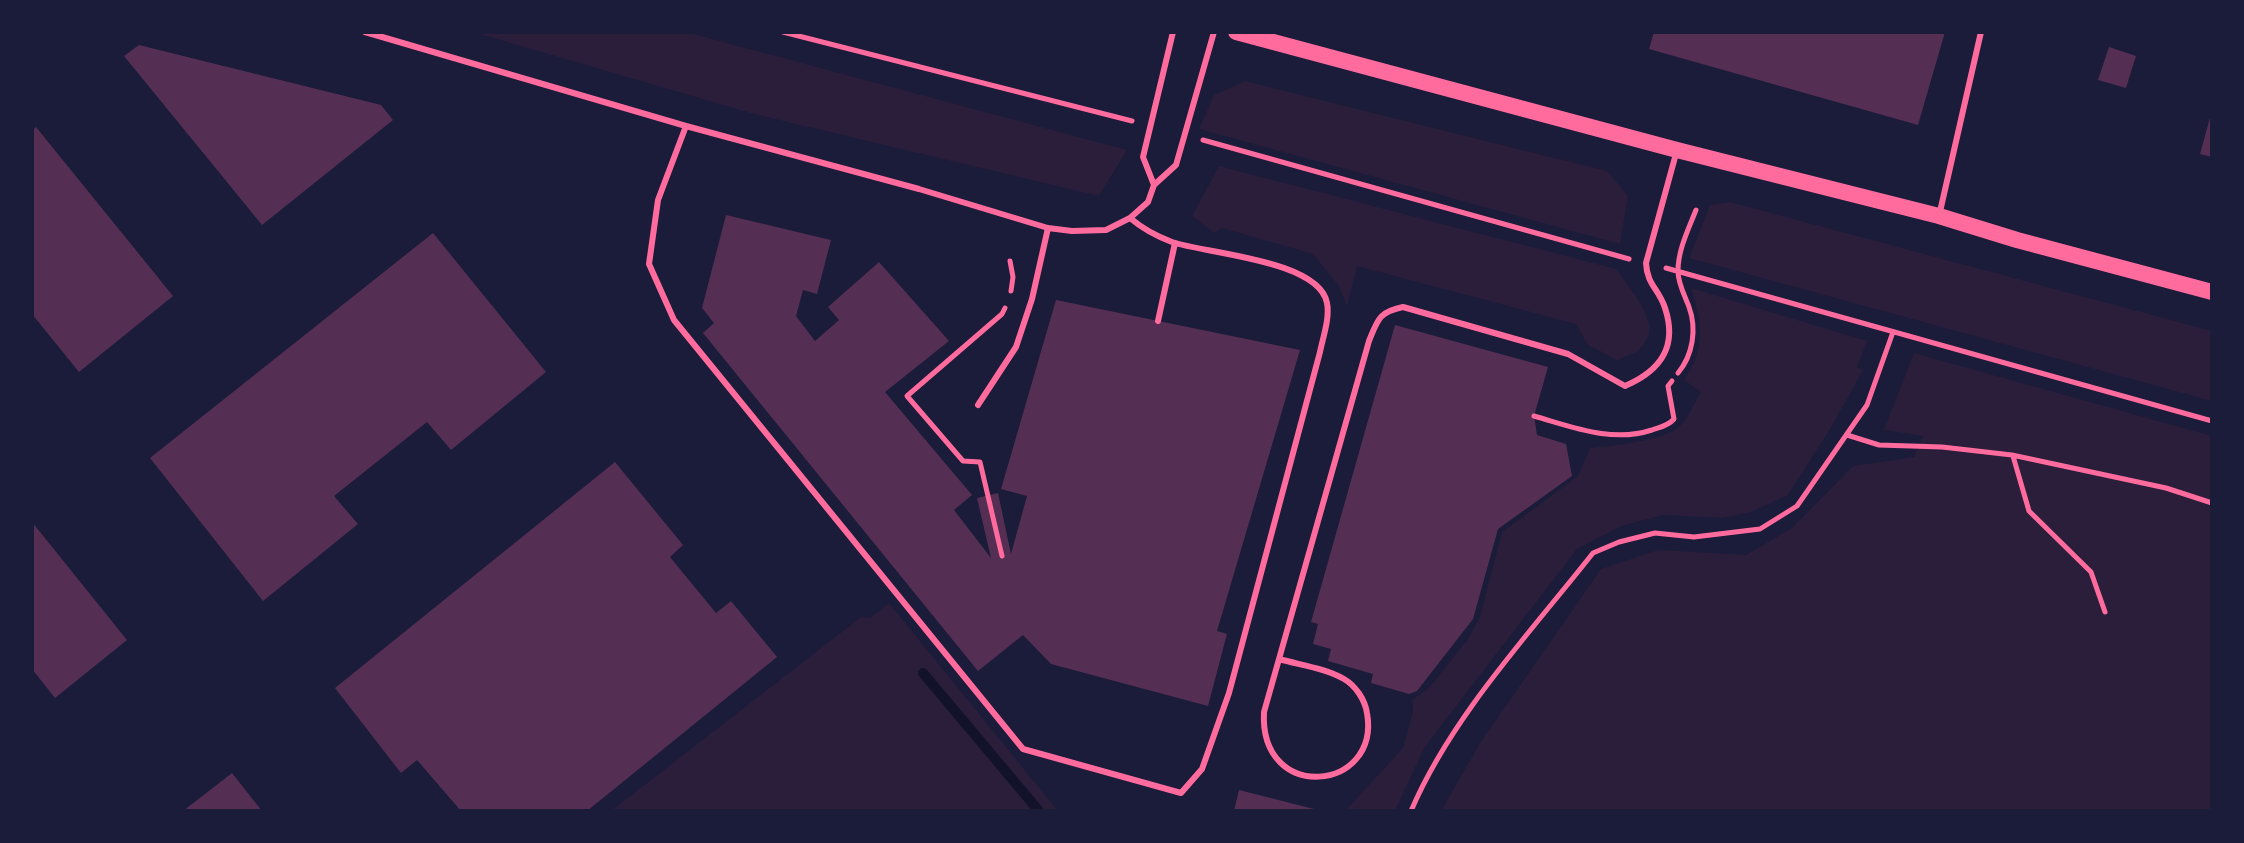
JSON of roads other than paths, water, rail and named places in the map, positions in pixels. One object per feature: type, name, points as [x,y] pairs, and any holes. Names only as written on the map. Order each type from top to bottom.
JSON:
[{"type":"main road","points":[[1236,32],[1677,150],[1939,216],[2212,292]]},
{"type":"lane","points":[[365,32],[1048,228],[1072,231],[1106,230],[1130,218],[1148,202],[1154,185],[1176,165],[1214,32]]},
{"type":"lane","points":[[1154,185],[1143,157],[1173,32]]},
{"type":"lane","points":[[1939,216],[1981,32]]},
{"type":"lane","points":[[686,126],[658,200],[649,264],[674,320],[1023,749],[1181,793],[1202,769],[1229,693],[1320,352],[1327,302],[1316,283],[1284,267],[1175,243],[1146,232],[1130,218]]},
{"type":"lane","points":[[1279,659],[1338,677],[1358,691],[1366,706],[1369,724],[1366,742],[1357,758],[1343,770],[1326,777],[1290,771],[1276,760],[1267,745],[1263,729],[1264,712],[1279,659],[1377,320],[1387,311],[1403,307],[1568,354],[1625,386],[1646,377],[1664,359],[1669,331],[1665,306],[1647,279],[1646,263],[1677,150]]},
{"type":"lane","points":[[978,405],[1016,347],[1032,299],[1048,228]]},
{"type":"lane","points":[[1158,321],[1175,243]]},
{"type":"waterway","points":[[923,673],[1039,811]]}]
